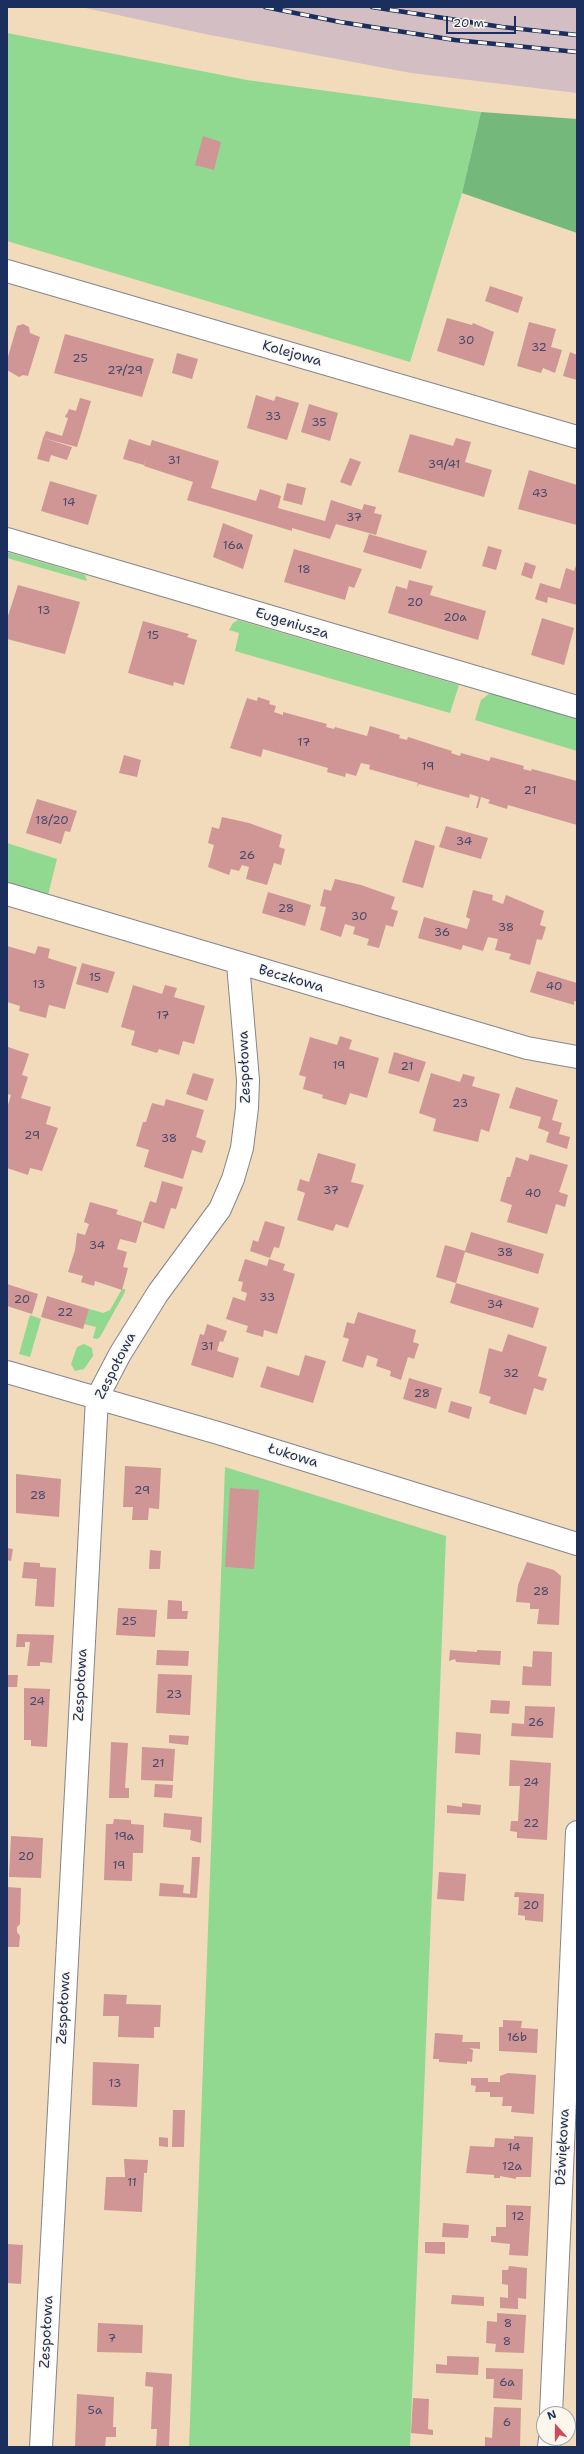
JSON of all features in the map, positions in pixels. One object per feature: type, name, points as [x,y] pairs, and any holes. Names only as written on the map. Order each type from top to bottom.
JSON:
[{"type":"street","name":"Kolejowa","points":[[7,271],[577,437]]},
{"type":"street","name":"Eugeniusza","points":[[7,539],[577,708]]},
{"type":"street","name":"Beczkowa","points":[[7,894],[238,964],[527,1048],[577,1057]]},
{"type":"street","name":"Zespołowa","points":[[41,2447],[97,1398],[120,1354],[155,1299],[220,1209],[234,1179],[242,1148],[248,1101],[248,1080],[238,964]]},
{"type":"street","name":"Łukowa","points":[[7,1372],[218,1433],[577,1544]]},
{"type":"street","name":"Dźwiękowa","points":[[551,2406],[577,1832]]},
{"type":"shaded area","points":[[81,7],[577,7],[577,93],[411,73],[205,34]]},
{"type":"green space","points":[[7,33],[247,80],[481,112],[462,193],[410,362],[7,241]]},
{"type":"green space","points":[[481,112],[577,119],[577,233],[462,193]]},
{"type":"green space","points":[[7,552],[85,575],[87,581],[7,558]]},
{"type":"green space","points":[[238,620],[459,685],[450,713],[235,651],[239,633],[229,630],[233,623]]},
{"type":"green space","points":[[490,693],[577,718],[577,751],[475,720],[481,700]]},
{"type":"green space","points":[[7,843],[57,859],[48,895],[7,883]]},
{"type":"green space","points":[[122,1289],[125,1289],[125,1292],[100,1337],[97,1339],[93,1338],[96,1327],[84,1324],[89,1309],[103,1313],[110,1310]]},
{"type":"green space","points":[[30,1315],[41,1319],[30,1357],[19,1354]]},
{"type":"green space","points":[[84,1344],[92,1348],[93,1356],[84,1369],[75,1371],[71,1364],[77,1347]]},
{"type":"green space","points":[[225,1467],[446,1536],[410,2447],[189,2447]]},
{"type":"building","points":[[203,136],[221,142],[214,170],[195,165]]},
{"type":"building","points":[[490,286],[523,297],[518,313],[485,301]]},
{"type":"building","points":[[447,318],[472,325],[473,323],[494,332],[484,366],[437,351]]},
{"type":"building","points":[[529,322],[556,329],[551,347],[562,350],[555,373],[543,368],[541,373],[517,366]]},
{"type":"building","points":[[23,324],[29,327],[30,333],[40,337],[28,376],[23,375],[19,377],[7,370],[7,360],[17,326]]},
{"type":"building","points":[[65,334],[154,359],[142,397],[54,373]]},
{"type":"building","points":[[570,352],[577,355],[577,380],[563,376]]},
{"type":"building","points":[[177,353],[198,359],[192,379],[172,373]]},
{"type":"building","points":[[256,395],[274,401],[276,396],[299,403],[287,440],[247,428]]},
{"type":"building","points":[[80,398],[91,401],[77,447],[43,438],[46,431],[62,436],[68,418],[65,417],[66,414],[69,409],[76,411]]},
{"type":"building","points":[[309,404],[338,413],[330,441],[301,432]]},
{"type":"building","points":[[410,434],[453,446],[456,438],[471,442],[465,462],[492,470],[484,497],[398,472]]},
{"type":"building","points":[[43,438],[72,447],[67,460],[51,455],[49,462],[37,459]]},
{"type":"building","points":[[129,439],[150,446],[152,440],[219,461],[211,488],[256,501],[260,489],[281,496],[278,508],[325,521],[331,500],[362,510],[364,504],[376,507],[374,513],[382,515],[376,535],[336,524],[330,539],[292,528],[292,531],[187,500],[193,482],[144,466],[147,456],[144,465],[123,459]]},
{"type":"building","points":[[350,458],[361,462],[351,486],[340,482]]},
{"type":"building","points":[[529,470],[577,485],[577,525],[518,509]]},
{"type":"building","points":[[50,481],[97,495],[88,525],[41,511]]},
{"type":"building","points":[[287,483],[306,488],[302,505],[283,500]]},
{"type":"building","points":[[223,523],[253,535],[243,569],[213,557]]},
{"type":"building","points":[[369,534],[427,551],[421,569],[363,552]]},
{"type":"building","points":[[488,546],[502,550],[496,570],[482,566]]},
{"type":"building","points":[[294,549],[362,569],[354,588],[349,586],[345,600],[284,582]]},
{"type":"building","points":[[525,562],[536,566],[532,579],[521,575]]},
{"type":"building","points":[[577,563],[577,605],[548,597],[547,603],[535,599],[540,583],[560,589],[566,568],[574,571]]},
{"type":"building","points":[[409,580],[433,586],[430,595],[486,611],[478,640],[388,613],[396,586],[407,589]]},
{"type":"building","points":[[18,585],[80,602],[65,654],[7,639],[7,619]]},
{"type":"building","points":[[542,618],[574,628],[564,665],[531,655]]},
{"type":"building","points":[[143,621],[189,634],[187,637],[197,640],[184,685],[174,682],[173,686],[128,673]]},
{"type":"building","points":[[258,697],[270,701],[269,704],[276,706],[274,712],[283,715],[283,712],[327,724],[326,727],[334,729],[335,727],[367,736],[370,726],[400,735],[399,738],[407,740],[408,737],[452,751],[451,753],[460,756],[461,753],[489,761],[491,757],[524,766],[523,769],[531,771],[532,769],[577,781],[577,825],[508,805],[507,809],[488,803],[490,800],[481,797],[478,808],[476,808],[479,797],[470,794],[469,798],[419,784],[417,787],[418,783],[369,769],[370,765],[361,763],[356,776],[346,773],[345,777],[327,772],[328,768],[263,749],[261,757],[230,748],[247,698],[257,701]]},
{"type":"building","points":[[124,755],[141,760],[137,777],[119,773]]},
{"type":"building","points":[[37,799],[77,811],[70,832],[65,831],[61,844],[26,833]]},
{"type":"building","points":[[222,817],[249,823],[282,835],[279,847],[285,849],[281,865],[274,863],[267,885],[246,879],[249,867],[242,865],[239,871],[231,869],[229,875],[208,867],[214,845],[208,843],[212,827],[219,829]]},
{"type":"building","points":[[446,826],[488,838],[481,859],[439,847]]},
{"type":"building","points":[[415,840],[435,846],[423,888],[402,882]]},
{"type":"building","points":[[335,879],[361,885],[395,897],[391,909],[398,911],[393,927],[386,925],[379,948],[367,945],[369,939],[353,934],[355,927],[345,924],[341,937],[320,930],[326,907],[320,906],[324,889],[331,891]]},
{"type":"building","points":[[473,890],[493,895],[492,900],[503,904],[506,895],[544,911],[540,925],[546,927],[542,940],[537,939],[530,965],[509,959],[511,954],[495,950],[498,939],[488,937],[483,951],[463,945],[461,950],[418,938],[424,917],[467,929],[470,919],[466,917]]},
{"type":"building","points":[[268,892],[311,905],[305,926],[262,913]]},
{"type":"building","points":[[7,946],[35,954],[38,946],[50,949],[48,958],[77,967],[65,1009],[49,1005],[46,1018],[19,1011],[20,1006],[7,1002]]},
{"type":"building","points":[[82,963],[115,972],[108,993],[76,984]]},
{"type":"building","points":[[537,971],[577,983],[577,1002],[574,1001],[574,1005],[530,992]]},
{"type":"building","points":[[133,985],[162,994],[165,985],[177,988],[174,997],[205,1006],[194,1044],[183,1041],[179,1055],[159,1049],[157,1053],[131,1045],[135,1031],[121,1027]]},
{"type":"building","points":[[340,1036],[352,1040],[349,1049],[379,1058],[367,1098],[350,1093],[346,1105],[322,1098],[323,1095],[303,1089],[306,1077],[299,1075],[310,1037],[337,1045]]},
{"type":"building","points":[[8,1047],[29,1054],[22,1075],[28,1077],[21,1098],[51,1107],[46,1124],[58,1128],[42,1171],[30,1168],[28,1175],[7,1168],[7,1108],[11,1095],[7,1094]]},
{"type":"building","points":[[394,1052],[426,1062],[419,1082],[388,1073]]},
{"type":"building","points":[[193,1073],[214,1079],[207,1101],[186,1094]]},
{"type":"building","points":[[431,1073],[460,1082],[463,1074],[475,1077],[472,1086],[500,1094],[489,1132],[481,1129],[478,1142],[433,1131],[436,1119],[419,1113]]},
{"type":"building","points":[[516,1087],[558,1100],[552,1120],[562,1123],[559,1134],[570,1137],[567,1149],[546,1142],[549,1132],[538,1128],[541,1117],[509,1108]]},
{"type":"building","points":[[166,1099],[204,1110],[196,1137],[206,1141],[202,1153],[192,1150],[183,1179],[144,1167],[149,1150],[136,1146],[143,1122],[146,1122],[152,1103],[164,1106]]},
{"type":"building","points":[[318,1153],[356,1164],[351,1182],[364,1185],[348,1228],[336,1224],[333,1231],[297,1220],[305,1193],[297,1190],[300,1179],[309,1182]]},
{"type":"building","points":[[530,1154],[568,1165],[559,1192],[568,1195],[565,1207],[556,1204],[547,1234],[507,1222],[512,1205],[500,1201],[507,1177],[510,1177],[516,1157],[528,1161]]},
{"type":"building","points":[[162,1181],[183,1187],[176,1209],[171,1208],[164,1229],[143,1222],[150,1201],[156,1203]]},
{"type":"building","points":[[90,1202],[118,1210],[116,1214],[142,1222],[136,1243],[120,1239],[117,1249],[127,1252],[123,1267],[128,1268],[122,1290],[95,1281],[94,1286],[81,1282],[83,1276],[68,1272],[75,1250],[77,1233],[85,1235],[89,1224],[84,1222]]},
{"type":"building","points":[[265,1221],[285,1227],[279,1248],[274,1247],[270,1258],[250,1251],[253,1240],[258,1242]]},
{"type":"building","points":[[471,1232],[544,1254],[538,1274],[465,1252],[456,1283],[436,1277],[445,1245],[465,1251]]},
{"type":"building","points":[[245,1259],[267,1266],[269,1259],[285,1264],[283,1270],[295,1274],[277,1334],[264,1330],[263,1337],[246,1332],[248,1326],[226,1319],[233,1297],[245,1301],[247,1293],[241,1291],[243,1282],[238,1281]]},
{"type":"building","points":[[456,1283],[539,1308],[533,1328],[450,1303]]},
{"type":"building","points":[[7,1284],[38,1294],[32,1314],[7,1306]]},
{"type":"building","points":[[47,1296],[89,1309],[83,1329],[41,1317]]},
{"type":"building","points":[[358,1312],[416,1330],[413,1342],[419,1344],[414,1359],[408,1357],[401,1380],[390,1376],[391,1371],[376,1366],[378,1359],[367,1355],[363,1368],[342,1361],[349,1339],[343,1337],[347,1322],[354,1324]]},
{"type":"building","points":[[207,1324],[227,1331],[223,1342],[220,1341],[217,1351],[239,1358],[233,1378],[191,1365],[200,1334],[204,1335]]},
{"type":"building","points":[[508,1334],[547,1347],[538,1376],[547,1379],[543,1391],[534,1388],[526,1415],[489,1403],[491,1397],[479,1393],[489,1348],[502,1352]]},
{"type":"building","points":[[305,1355],[326,1361],[313,1403],[260,1387],[267,1366],[299,1376]]},
{"type":"building","points":[[409,1378],[442,1388],[436,1409],[403,1399]]},
{"type":"building","points":[[451,1401],[472,1407],[469,1419],[448,1412]]},
{"type":"building","points":[[125,1466],[161,1468],[159,1509],[149,1508],[148,1520],[132,1520],[133,1507],[123,1507]]},
{"type":"building","points":[[16,1474],[61,1479],[59,1517],[16,1513]]},
{"type":"building","points":[[230,1488],[259,1490],[254,1569],[225,1567]]},
{"type":"building","points":[[7,1548],[13,1549],[11,1561],[7,1560]]},
{"type":"building","points":[[150,1550],[161,1551],[160,1569],[149,1569]]},
{"type":"building","points":[[24,1562],[40,1563],[40,1567],[56,1568],[54,1607],[35,1606],[37,1579],[22,1578]]},
{"type":"building","points":[[527,1562],[554,1570],[561,1576],[559,1625],[537,1624],[539,1609],[530,1609],[530,1603],[516,1602],[518,1585]]},
{"type":"building","points":[[168,1600],[182,1601],[182,1611],[188,1611],[187,1619],[167,1619]]},
{"type":"building","points":[[118,1608],[157,1610],[155,1637],[116,1635]]},
{"type":"building","points":[[17,1634],[54,1635],[52,1663],[40,1662],[40,1666],[27,1666],[30,1642],[25,1642],[25,1647],[16,1647]]},
{"type":"building","points":[[157,1650],[189,1651],[188,1666],[156,1665]]},
{"type":"building","points":[[450,1650],[477,1652],[477,1650],[501,1651],[500,1665],[456,1662],[455,1659],[449,1661]]},
{"type":"building","points":[[533,1651],[552,1652],[551,1686],[522,1685],[523,1666],[532,1667]]},
{"type":"building","points":[[158,1674],[192,1675],[190,1715],[156,1713]]},
{"type":"building","points":[[7,1675],[18,1675],[17,1687],[7,1687]]},
{"type":"building","points":[[24,1688],[50,1689],[47,1747],[31,1746],[31,1740],[24,1740]]},
{"type":"building","points":[[491,1700],[510,1701],[509,1714],[490,1713]]},
{"type":"building","points":[[525,1706],[555,1707],[553,1738],[511,1736],[512,1723],[524,1724]]},
{"type":"building","points":[[456,1732],[481,1734],[480,1755],[455,1753]]},
{"type":"building","points":[[169,1735],[189,1736],[188,1745],[169,1743]]},
{"type":"building","points":[[111,1742],[128,1743],[125,1788],[129,1788],[129,1798],[109,1798]]},
{"type":"building","points":[[142,1747],[175,1749],[173,1781],[141,1780]]},
{"type":"building","points":[[510,1760],[551,1763],[547,1840],[517,1838],[517,1832],[510,1831],[511,1821],[518,1821],[520,1786],[509,1786]]},
{"type":"building","points":[[155,1784],[173,1785],[172,1798],[154,1797]]},
{"type":"building","points":[[462,1803],[481,1805],[480,1815],[447,1813],[447,1805],[462,1807]]},
{"type":"building","points":[[164,1813],[202,1817],[201,1843],[190,1840],[191,1830],[163,1827]]},
{"type":"building","points":[[114,1819],[131,1820],[131,1824],[144,1825],[143,1853],[133,1853],[132,1881],[104,1880],[106,1824],[113,1824]]},
{"type":"building","points":[[11,1836],[43,1838],[41,1878],[9,1877]]},
{"type":"building","points":[[192,1857],[200,1857],[197,1898],[159,1896],[160,1883],[184,1885],[183,1893],[190,1894]]},
{"type":"building","points":[[439,1872],[466,1874],[464,1901],[437,1899]]},
{"type":"building","points":[[7,1887],[21,1888],[20,1924],[17,1927],[17,1932],[20,1936],[19,1947],[7,1947]]},
{"type":"building","points":[[515,1892],[544,1894],[543,1922],[525,1920],[525,1916],[518,1915],[519,1897],[514,1897]]},
{"type":"building","points":[[104,1994],[127,1995],[126,2004],[161,2005],[160,2027],[154,2027],[154,2038],[118,2037],[119,2016],[103,2016]]},
{"type":"building","points":[[503,2020],[522,2021],[521,2028],[538,2029],[537,2053],[499,2051],[499,2027],[503,2027]]},
{"type":"building","points":[[435,2033],[463,2035],[462,2042],[480,2042],[480,2049],[469,2048],[473,2050],[472,2062],[467,2061],[467,2064],[439,2062],[439,2059],[433,2059]]},
{"type":"building","points":[[93,2062],[139,2064],[137,2107],[92,2105]]},
{"type":"building","points":[[508,2073],[536,2075],[534,2114],[511,2112],[512,2106],[502,2106],[503,2097],[490,2097],[490,2092],[475,2092],[476,2086],[471,2085],[471,2078],[488,2078],[488,2082],[500,2082],[500,2076]]},
{"type":"building","points":[[173,2110],[185,2110],[184,2147],[172,2147]]},
{"type":"building","points":[[514,2136],[533,2137],[531,2177],[516,2177],[516,2179],[500,2176],[500,2178],[494,2178],[494,2175],[466,2173],[470,2146],[494,2147],[495,2138],[514,2139]]},
{"type":"building","points":[[159,2137],[168,2138],[168,2147],[159,2146]]},
{"type":"building","points":[[124,2159],[148,2160],[147,2173],[144,2173],[142,2212],[104,2210],[106,2177],[125,2177]]},
{"type":"building","points":[[506,2205],[531,2206],[528,2256],[509,2255],[510,2244],[491,2242],[491,2236],[496,2236],[496,2227],[506,2227]]},
{"type":"building","points":[[443,2223],[469,2225],[468,2238],[442,2237]]},
{"type":"building","points":[[425,2242],[445,2242],[445,2254],[425,2253]]},
{"type":"building","points":[[7,2244],[23,2245],[21,2284],[7,2283]]},
{"type":"building","points":[[509,2266],[527,2268],[526,2299],[518,2298],[518,2309],[500,2308],[500,2297],[508,2298],[508,2285],[502,2284],[502,2270],[508,2270]]},
{"type":"building","points":[[452,2295],[484,2297],[484,2306],[451,2304]]},
{"type":"building","points":[[497,2313],[526,2315],[524,2353],[495,2352],[496,2344],[486,2343],[487,2321],[497,2322]]},
{"type":"building","points":[[98,2323],[143,2325],[142,2353],[97,2352]]},
{"type":"building","points":[[447,2356],[479,2357],[478,2375],[436,2373],[436,2364],[447,2365]]},
{"type":"building","points":[[486,2368],[523,2369],[522,2400],[493,2398],[494,2379],[486,2379]]},
{"type":"building","points":[[146,2372],[172,2374],[169,2447],[156,2447],[157,2429],[151,2429],[153,2387],[145,2386]]},
{"type":"building","points":[[77,2394],[114,2397],[113,2427],[116,2427],[116,2437],[106,2437],[105,2447],[75,2447]]},
{"type":"building","points":[[413,2398],[429,2399],[428,2429],[433,2430],[433,2435],[411,2433]]},
{"type":"building","points":[[494,2407],[521,2408],[520,2447],[485,2447],[485,2437],[492,2438]]},
{"type":"railway","points":[[265,7],[340,22],[455,40],[577,52]]},
{"type":"railway","points":[[372,7],[502,27],[577,35]]}]
